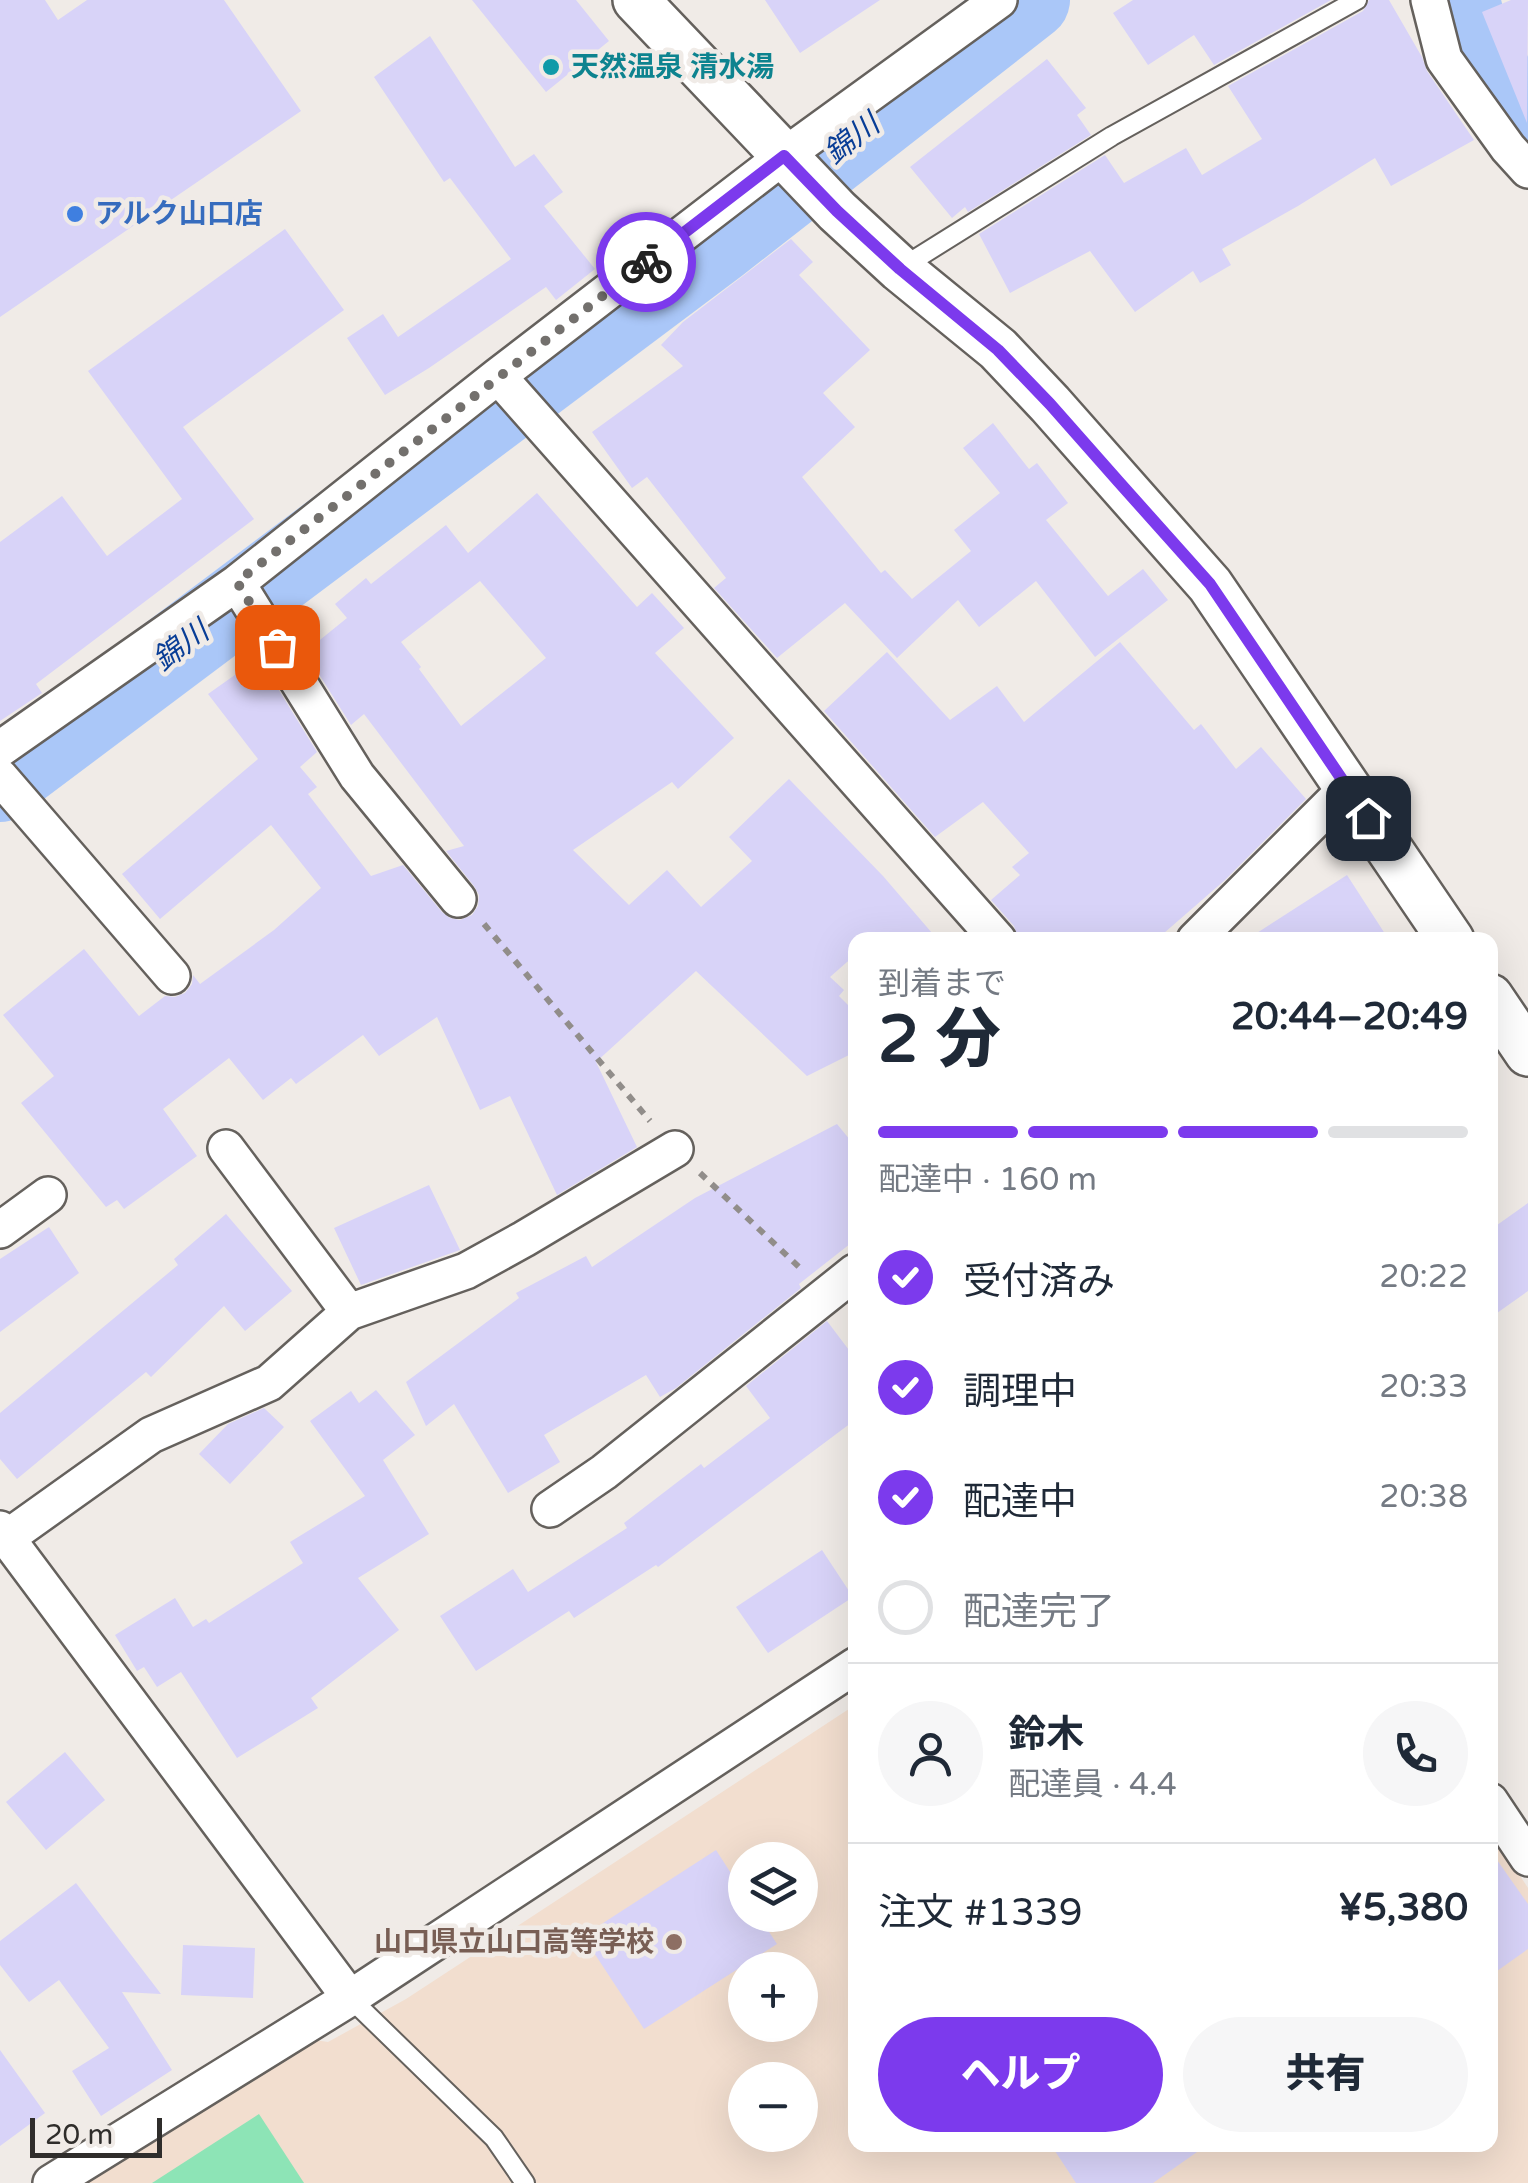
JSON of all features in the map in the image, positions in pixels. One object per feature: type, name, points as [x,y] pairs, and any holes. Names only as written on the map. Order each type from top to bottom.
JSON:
[{"type":"street","points":[[636,0],[837,211],[998,350],[1210,584],[1446,932]]},
{"type":"street","points":[[0,749],[237,582],[784,156],[999,0]]},
{"type":"street","points":[[1429,0],[1444,59],[1528,170]]},
{"type":"street","points":[[498,376],[991,932]]},
{"type":"street","points":[[237,582],[358,776],[458,899]]},
{"type":"street","points":[[0,777],[172,976]]},
{"type":"street","points":[[1204,932],[1348,788]]},
{"type":"street","points":[[1498,1009],[1528,1053]]},
{"type":"street","points":[[226,1148],[349,1312]]},
{"type":"street","points":[[350,1998],[4,1533],[151,1435],[269,1383],[349,1312],[466,1271],[674,1149]]},
{"type":"street","points":[[0,1230],[48,1194]]},
{"type":"street","points":[[550,1509],[604,1472],[848,1278]]},
{"type":"street","points":[[51,2183],[350,1998],[848,1671]]},
{"type":"street","points":[[1498,1813],[1528,1858]]},
{"type":"lane","points":[[900,269],[1112,136],[1357,0]]},
{"type":"lane","points":[[350,1998],[494,2138],[525,2183]]},
{"type":"shaded area","name":"山口県立山口高等学校","points":[[848,1710],[848,2152],[1498,2152],[1498,1841],[1528,1888],[1528,2183],[87,2183],[308,2039],[328,2042],[406,1999]]},
{"type":"green space","points":[[259,2114],[304,2183],[152,2183]]},
{"type":"building","name":"アルク山口店","points":[[0,0],[45,0],[58,20],[87,0],[224,0],[301,111],[0,317]]},
{"type":"building","name":"天然温泉 清水湯","points":[[472,0],[576,0],[609,41],[546,92]]},
{"type":"building","points":[[765,0],[880,0],[800,53]]},
{"type":"building","points":[[1133,0],[1331,0],[1214,65],[1194,35],[1148,65],[1113,13]]},
{"type":"building","points":[[1369,0],[1389,0],[1427,71],[1474,140],[1391,186],[1375,158],[1222,249],[1231,265],[1200,283],[1193,271],[1135,312],[1090,251],[1010,293],[979,234],[1105,155],[1124,183],[1186,148],[1202,175],[1262,139],[1228,86],[1363,11]]},
{"type":"building","points":[[1511,0],[1528,0],[1527,123],[1482,12]]},
{"type":"building","points":[[430,36],[515,167],[534,154],[563,192],[544,206],[595,269],[556,300],[546,287],[385,395],[347,338],[383,314],[398,337],[511,259],[450,178],[444,182],[374,77]]},
{"type":"building","points":[[1047,59],[1086,108],[1077,115],[1091,135],[968,212],[965,207],[952,218],[910,167]]},
{"type":"building","points":[[285,229],[344,310],[183,427],[254,519],[36,684],[42,693],[0,721],[0,542],[62,496],[107,556],[182,499],[88,371]]},
{"type":"building","points":[[791,239],[813,262],[799,275],[870,350],[823,393],[855,427],[802,477],[881,573],[885,570],[912,599],[971,551],[954,530],[1000,493],[963,448],[993,423],[1029,469],[1037,463],[1068,503],[1046,520],[1108,596],[1143,569],[1168,600],[1095,657],[1036,581],[979,627],[958,600],[897,658],[845,603],[777,658],[714,588],[726,578],[647,477],[632,488],[592,432],[683,366],[661,345],[683,322]]},
{"type":"building","points":[[537,493],[637,607],[652,593],[684,628],[655,653],[734,738],[678,789],[672,782],[573,850],[629,905],[667,870],[701,907],[752,861],[729,837],[789,779],[931,932],[848,932],[848,961],[830,977],[844,990],[839,996],[848,1005],[848,1056],[807,1076],[696,971],[596,1062],[637,1147],[557,1195],[510,1096],[480,1110],[437,1017],[379,1056],[363,1035],[296,1084],[291,1078],[263,1100],[229,1058],[163,1109],[197,1156],[124,1209],[117,1200],[106,1207],[21,1103],[54,1076],[3,1015],[84,949],[139,1016],[165,996],[185,993],[193,975],[200,984],[274,930],[321,888],[271,825],[160,919],[122,874],[258,759],[208,694],[249,665],[264,685],[272,679],[317,752],[300,767],[317,787],[308,794],[371,876],[403,865],[450,918],[460,920],[472,915],[478,906],[479,895],[474,886],[446,851],[464,846],[364,714],[351,725],[305,652],[347,618],[335,604],[366,578],[371,584],[446,525],[468,553]],"holes":[[[480,581],[546,658],[461,726],[401,642]]]},
{"type":"building","points":[[1120,642],[1194,730],[1201,724],[1236,769],[1261,747],[1306,799],[1225,880],[1165,932],[1016,932],[991,900],[1020,875],[1012,867],[1029,853],[983,802],[935,837],[824,711],[887,652],[950,720],[997,686],[1024,722]]},
{"type":"building","points":[[1347,875],[1384,932],[1258,932]]},
{"type":"building","points":[[837,1124],[848,1137],[848,1246],[676,1388],[660,1397],[646,1375],[544,1435],[560,1462],[508,1493],[454,1404],[426,1426],[406,1382],[519,1298],[516,1293],[586,1256],[592,1267],[695,1198]]},
{"type":"building","points":[[429,1185],[460,1250],[361,1285],[334,1228]]},
{"type":"building","points":[[1528,1203],[1528,1291],[1498,1312],[1498,1224]]},
{"type":"building","points":[[226,1214],[292,1291],[245,1331],[224,1306],[151,1377],[146,1372],[17,1479],[0,1459],[0,1413],[178,1265],[174,1259]]},
{"type":"building","points":[[49,1227],[79,1273],[0,1332],[0,1259]]},
{"type":"building","points":[[827,1321],[848,1349],[848,1425],[658,1567],[574,1618],[569,1611],[476,1671],[440,1616],[513,1569],[528,1592],[627,1528],[624,1523],[770,1418],[746,1386]]},
{"type":"building","points":[[376,1390],[415,1435],[383,1460],[429,1534],[358,1578],[399,1630],[311,1698],[318,1708],[237,1758],[181,1672],[157,1687],[144,1667],[137,1671],[115,1635],[175,1598],[193,1627],[206,1619],[209,1623],[303,1563],[290,1542],[365,1496],[310,1421],[351,1391],[359,1403]]},
{"type":"building","points":[[264,1408],[284,1427],[230,1484],[199,1454],[228,1424]]},
{"type":"building","points":[[822,1550],[848,1589],[848,1600],[768,1653],[736,1607]]},
{"type":"building","points":[[65,1752],[105,1800],[46,1850],[6,1802]]},
{"type":"building","points":[[716,1850],[728,1869],[728,1932],[769,1932],[777,1944],[764,1952],[728,1952],[728,1975],[644,2029],[583,1936]]},
{"type":"building","points":[[1498,1861],[1528,1904],[1528,1949],[1498,1970]]},
{"type":"building","points":[[76,1883],[161,1994],[122,1992],[172,2070],[101,2116],[72,2071],[109,2048],[59,1980],[29,2002],[0,1965],[0,1941]]},
{"type":"building","points":[[183,1945],[255,1948],[253,1998],[181,1995]]},
{"type":"building","points":[[0,2050],[45,2113],[0,2146]]},
{"type":"building","points":[[1056,2152],[1197,2152],[1153,2183],[1076,2183]]},
{"type":"waterway","name":"錦川","points":[[0,782],[719,243],[1030,0]]},
{"type":"waterway","points":[[1460,0],[1467,29],[1505,98],[1528,125]]},
{"type":"way so far","points":[[277,647],[237,582],[646,262]]},
{"type":"place","name":"天然温泉 清水湯","points":[[551,67]]},
{"type":"place","name":"アルク山口店","points":[[75,214]]},
{"type":"place","name":"山口県立山口高等学校","points":[[674,1942]]},
{"type":"route","points":[[646,262],[784,156],[900,269],[998,350],[1210,584],[1368,818]]}]
